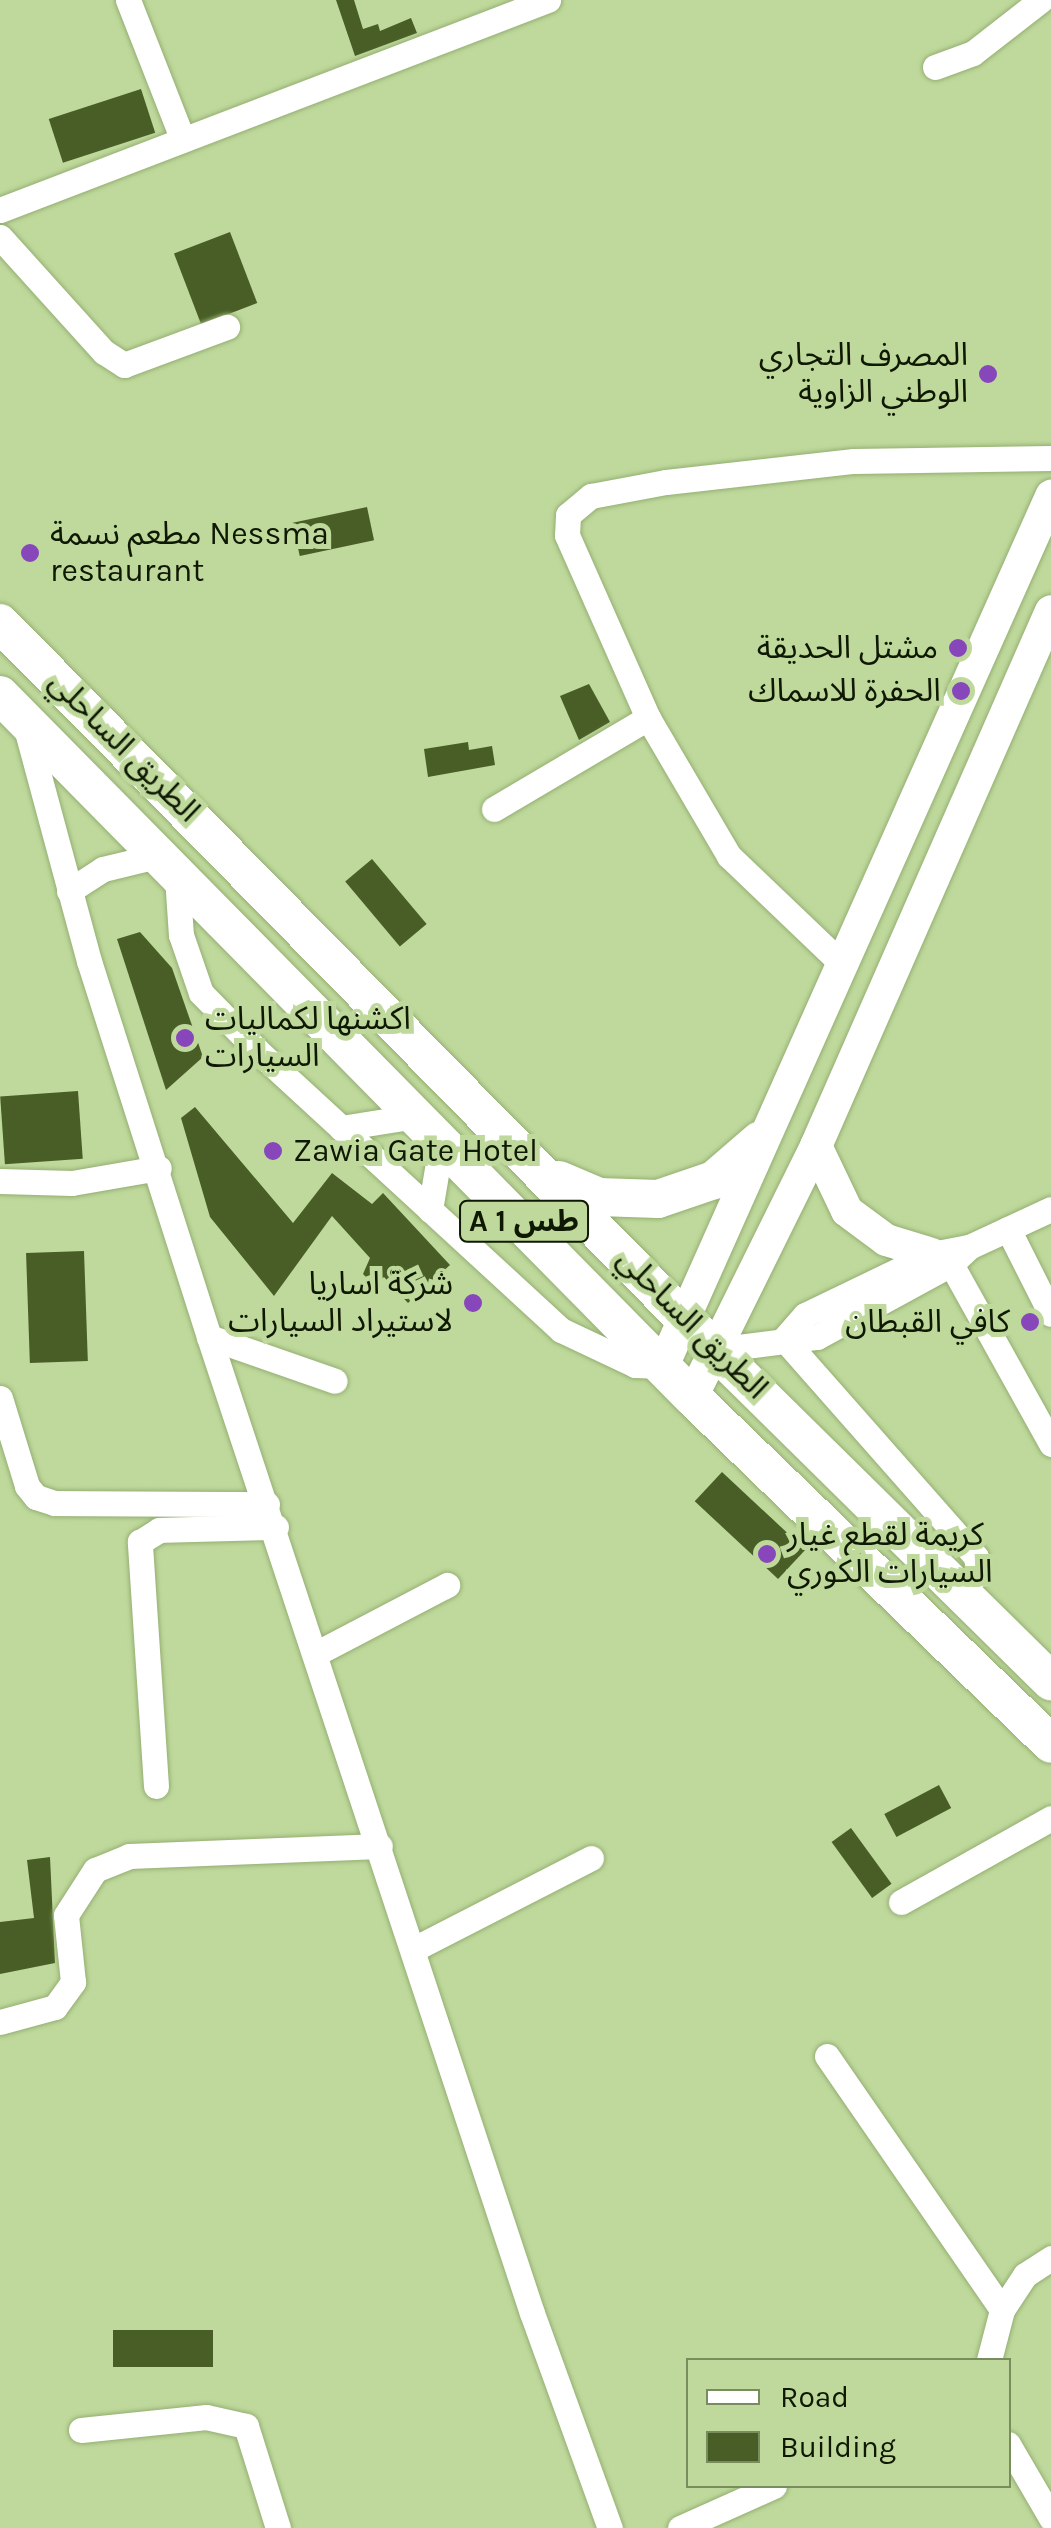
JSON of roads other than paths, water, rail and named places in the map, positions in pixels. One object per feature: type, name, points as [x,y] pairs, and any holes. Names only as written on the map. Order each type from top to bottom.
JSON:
[{"type":"highway","name":"الطريق الساحلي","points":[[0,623],[962,1596],[1043,1661]]},
{"type":"highway","name":"الطريق الساحلي","points":[[0,695],[692,1396],[1051,1744]]},
{"type":"highway","points":[[546,1172],[599,1197],[658,1199],[714,1180],[759,1141]]},
{"type":"main road","points":[[664,1366],[759,1141],[1051,496]]},
{"type":"main road","points":[[692,1396],[816,1146],[1051,611]]},
{"type":"main road","points":[[816,1146],[832,1191],[865,1227],[951,1255]]},
{"type":"street","points":[[128,0],[183,140]]},
{"type":"street","points":[[0,210],[548,0]]},
{"type":"street","points":[[935,67],[973,53],[1041,0]]},
{"type":"street","points":[[0,237],[104,352],[124,366],[227,327]]},
{"type":"street","points":[[841,963],[729,856],[648,718],[567,535],[576,502],[666,482],[854,461],[1051,458]]},
{"type":"street","points":[[494,809],[648,718]]},
{"type":"street","points":[[26,724],[69,890],[159,1168],[208,1337],[272,1515],[610,2528]]},
{"type":"street","points":[[69,890],[103,869],[167,866],[181,935],[201,993],[341,1128],[562,1330],[634,1365],[664,1366]]},
{"type":"street","points":[[341,1128],[429,1128],[430,1210]]},
{"type":"street","points":[[0,1181],[72,1183],[159,1168]]},
{"type":"street","points":[[716,1350],[784,1339],[804,1314],[951,1255],[1051,1209]]},
{"type":"street","points":[[1008,1229],[1051,1314]]},
{"type":"street","points":[[951,1255],[1051,1444]]},
{"type":"street","points":[[208,1337],[335,1382]]},
{"type":"street","points":[[784,1339],[976,1557],[978,1570],[962,1596]]},
{"type":"street","points":[[0,1398],[26,1486],[36,1497],[54,1503],[272,1515]]},
{"type":"street","points":[[156,1786],[140,1542],[159,1530],[272,1515]]},
{"type":"street","points":[[317,1653],[447,1585]]},
{"type":"street","points":[[902,1902],[1051,1818]]},
{"type":"street","points":[[0,2022],[55,2007],[73,1982],[66,1915],[95,1870],[130,1856],[380,1846]]},
{"type":"street","points":[[414,1949],[591,1858]]},
{"type":"street","points":[[827,2056],[1002,2310]]},
{"type":"street","points":[[990,2358],[1002,2310],[1026,2276],[1051,2258]]},
{"type":"street","points":[[81,2430],[206,2417],[246,2426],[278,2528]]},
{"type":"street","points":[[1011,2449],[1051,2518]]},
{"type":"street","points":[[680,2528],[770,2488]]},
{"type":"place","name":"المصرف التجاري الوطني الزاوية","points":[[988,374]]},
{"type":"place","name":"مطعم نسمة Nessma restaurant","points":[[30,553]]},
{"type":"place","name":"مشتل الحديقة","points":[[958,648]]},
{"type":"place","name":"الحفرة للاسماك","points":[[961,691]]},
{"type":"place","name":"اكشنها لكماليات السيارات","points":[[185,1038]]},
{"type":"place","name":"Zawia Gate Hotel","points":[[273,1151]]},
{"type":"place","name":"شركة اساريا لاستيراد السيارات","points":[[473,1303]]},
{"type":"place","name":"كافي القبطان","points":[[1030,1322]]},
{"type":"place","name":"كريمة لقطع غيار السيارات الكوري","points":[[767,1554]]}]
